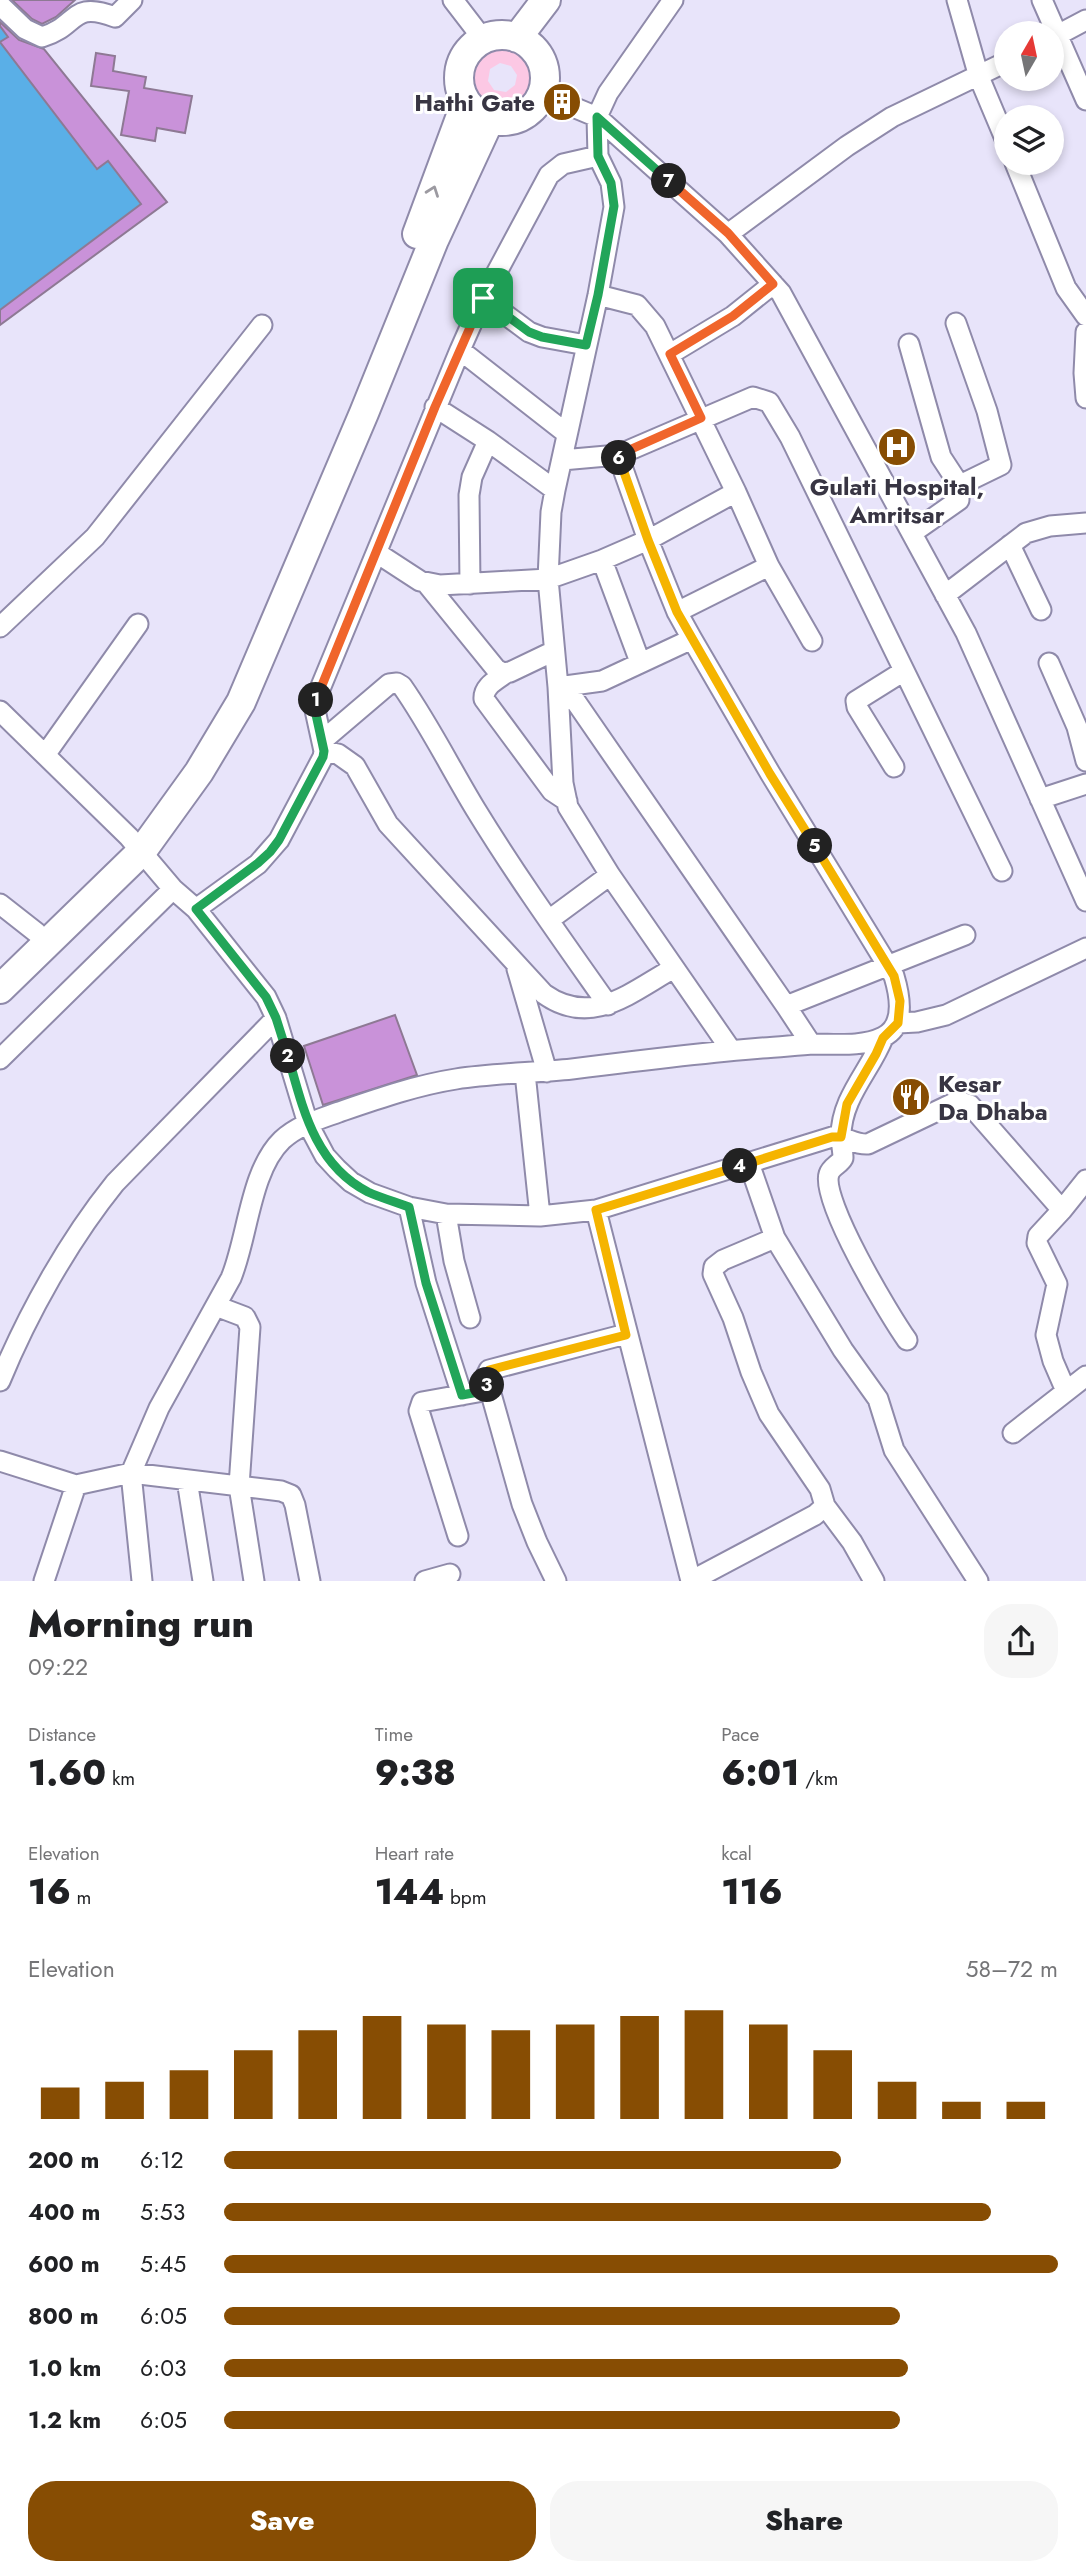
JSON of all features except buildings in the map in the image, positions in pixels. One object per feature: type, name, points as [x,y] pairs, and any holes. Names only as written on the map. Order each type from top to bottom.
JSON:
[{"type":"highway","points":[[517,38],[546,0]]},
{"type":"highway","points":[[494,36],[517,38],[527,44],[541,61],[544,72],[542,94],[526,113],[503,121],[490,119],[477,113],[466,102],[460,89],[462,60],[471,48],[483,39],[494,36]]},
{"type":"highway","points":[[0,966],[136,844],[216,711],[257,624],[342,424],[466,102]]},
{"type":"highway","points":[[0,989],[136,844],[199,772],[241,702],[434,240],[490,119]]},
{"type":"street","points":[[0,5],[25,29],[41,37],[51,34],[82,9],[98,8],[115,17],[132,0]]},
{"type":"street","points":[[453,0],[483,39]]},
{"type":"street","points":[[566,802],[563,783],[561,686],[554,651],[548,579],[551,512],[598,295],[614,206],[611,183],[598,156],[597,117],[608,93],[673,0]]},
{"type":"street","points":[[957,0],[979,77],[994,113]]},
{"type":"street","points":[[1042,0],[1050,21]]},
{"type":"street","points":[[1064,31],[1086,20]]},
{"type":"street","points":[[1064,55],[1086,100]]},
{"type":"street","points":[[728,233],[847,146],[892,117],[994,69]]},
{"type":"street","points":[[542,94],[597,117],[728,233],[791,309],[966,633],[1086,901]]},
{"type":"street","points":[[196,909],[270,852],[319,767],[323,746],[315,710],[317,696],[435,407],[483,298],[549,175],[563,164],[598,156]]},
{"type":"street","points":[[1020,175],[1066,288],[1086,316]]},
{"type":"street","points":[[670,354],[733,316],[773,284]]},
{"type":"street","points":[[598,295],[623,300],[643,310],[670,354],[769,566],[812,641]]},
{"type":"street","points":[[483,298],[529,332],[586,345]]},
{"type":"street","points":[[956,323],[987,411],[1001,465],[960,486]]},
{"type":"street","points":[[0,627],[95,537],[262,325]]},
{"type":"street","points":[[1086,332],[1086,398]]},
{"type":"street","points":[[909,344],[941,457],[960,486],[959,500],[912,533]]},
{"type":"street","points":[[460,350],[566,433]]},
{"type":"street","points":[[562,460],[618,455],[753,397],[769,402],[790,437],[1002,871]]},
{"type":"street","points":[[435,407],[488,441],[555,490]]},
{"type":"street","points":[[470,584],[469,495],[472,477],[488,441]]},
{"type":"street","points":[[618,455],[648,540],[691,639],[770,774],[888,965],[899,990],[898,1023]]},
{"type":"street","points":[[427,584],[548,579],[648,540],[736,492]]},
{"type":"street","points":[[945,595],[1010,545],[1037,528],[1086,523]]},
{"type":"street","points":[[1010,545],[1041,610]]},
{"type":"street","points":[[377,553],[427,584],[496,669],[506,673]]},
{"type":"street","points":[[602,560],[640,662]]},
{"type":"street","points":[[677,612],[769,566]]},
{"type":"street","points":[[45,755],[138,624]]},
{"type":"street","points":[[561,686],[602,681],[691,639]]},
{"type":"street","points":[[554,651],[506,673],[488,686],[484,691],[484,699],[552,791],[566,802],[610,875],[731,1050]]},
{"type":"street","points":[[1049,663],[1077,727],[1086,761]]},
{"type":"street","points":[[894,767],[857,708],[856,701],[904,671]]},
{"type":"street","points":[[323,746],[390,684],[397,683],[424,717],[474,808],[517,876],[608,1005]]},
{"type":"street","points":[[561,686],[811,1044]]},
{"type":"street","points":[[0,711],[136,844],[173,889],[196,909],[266,997],[276,1018],[308,1124],[326,1156],[351,1182],[370,1193],[409,1207],[446,1214],[540,1216],[596,1210],[832,1137],[868,1144],[951,1104],[964,1101],[1062,1210]]},
{"type":"street","points":[[323,746],[355,765],[388,824],[544,994],[557,1004],[575,1009],[608,1005],[674,968]]},
{"type":"street","points":[[1040,799],[1086,784]]},
{"type":"street","points":[[549,920],[610,875]]},
{"type":"street","points":[[0,1059],[173,889]]},
{"type":"street","points":[[0,904],[37,933]]},
{"type":"street","points":[[786,1006],[965,934]]},
{"type":"street","points":[[907,1340],[883,1305],[837,1213],[828,1178],[829,1172],[844,1158],[841,1137],[847,1104],[883,1038],[898,1023],[917,1022],[946,1015],[1086,948]]},
{"type":"street","points":[[514,961],[547,1072]]},
{"type":"street","points":[[0,1381],[4,1357],[93,1211],[115,1184],[276,1018]]},
{"type":"street","points":[[142,1581],[131,1473],[159,1408],[238,1262],[261,1177],[273,1151],[290,1133],[359,1105],[436,1083],[731,1050],[861,1043],[883,1038]]},
{"type":"street","points":[[525,1073],[540,1216]]},
{"type":"street","points":[[749,1163],[775,1238],[843,1350],[878,1399],[894,1450],[978,1581]]},
{"type":"street","points":[[1066,1391],[1053,1361],[1046,1335],[1058,1284],[1037,1243],[1038,1236],[1086,1180]]},
{"type":"street","points":[[409,1207],[426,1283],[462,1395]]},
{"type":"street","points":[[596,1210],[691,1581],[816,1515],[825,1506]]},
{"type":"street","points":[[446,1214],[452,1253],[470,1318]]},
{"type":"street","points":[[775,1238],[723,1261],[714,1267],[713,1274],[733,1318],[751,1372],[769,1414],[820,1489],[825,1506],[852,1542],[874,1581]]},
{"type":"street","points":[[216,1306],[245,1317],[250,1327],[239,1486],[254,1581]]},
{"type":"street","points":[[556,1581],[529,1523],[486,1376],[489,1370],[626,1335]]},
{"type":"street","points":[[1013,1433],[1086,1376]]},
{"type":"street","points":[[458,1535],[419,1411],[422,1402],[489,1390]]},
{"type":"street","points":[[0,1461],[76,1485],[131,1473],[281,1491],[291,1496],[295,1506],[310,1581]]},
{"type":"street","points":[[187,1480],[203,1581]]},
{"type":"street","points":[[44,1581],[76,1485]]},
{"type":"street","points":[[425,1581],[450,1574]]},
{"type":"shaded area","points":[[501,46],[516,50],[526,58],[532,69],[532,92],[525,102],[515,108],[501,110],[488,107],[478,100],[472,90],[472,68],[478,58],[488,50]],"holes":[[[500,63],[511,66],[517,75],[515,85],[506,92],[494,90],[488,81],[490,69]]]},
{"type":"water","points":[[0,26],[8,37],[1,43],[96,169],[108,161],[141,204],[0,310]]},
{"type":"place","name":"Hathi Gate","points":[[562,102]]},
{"type":"place","name":"Gulati Hospital, Amritsar","points":[[897,447]]},
{"type":"place","name":"Kesar Da Dhaba","points":[[911,1097]]},
{"type":"route","points":[[597,117],[728,233],[773,284],[733,316],[670,354],[701,418],[618,455],[677,612],[770,774],[888,965],[899,990],[900,1001],[898,1023],[883,1038],[847,1104],[841,1137],[832,1137],[596,1210],[626,1335],[489,1370],[486,1380],[489,1390],[462,1395],[426,1283],[409,1207],[370,1193],[351,1182],[326,1156],[308,1124],[272,1007],[196,909],[270,852],[319,767],[324,751],[315,710],[317,696],[435,407],[483,298],[529,332],[586,345],[614,206],[611,183],[598,156],[597,117]]}]
